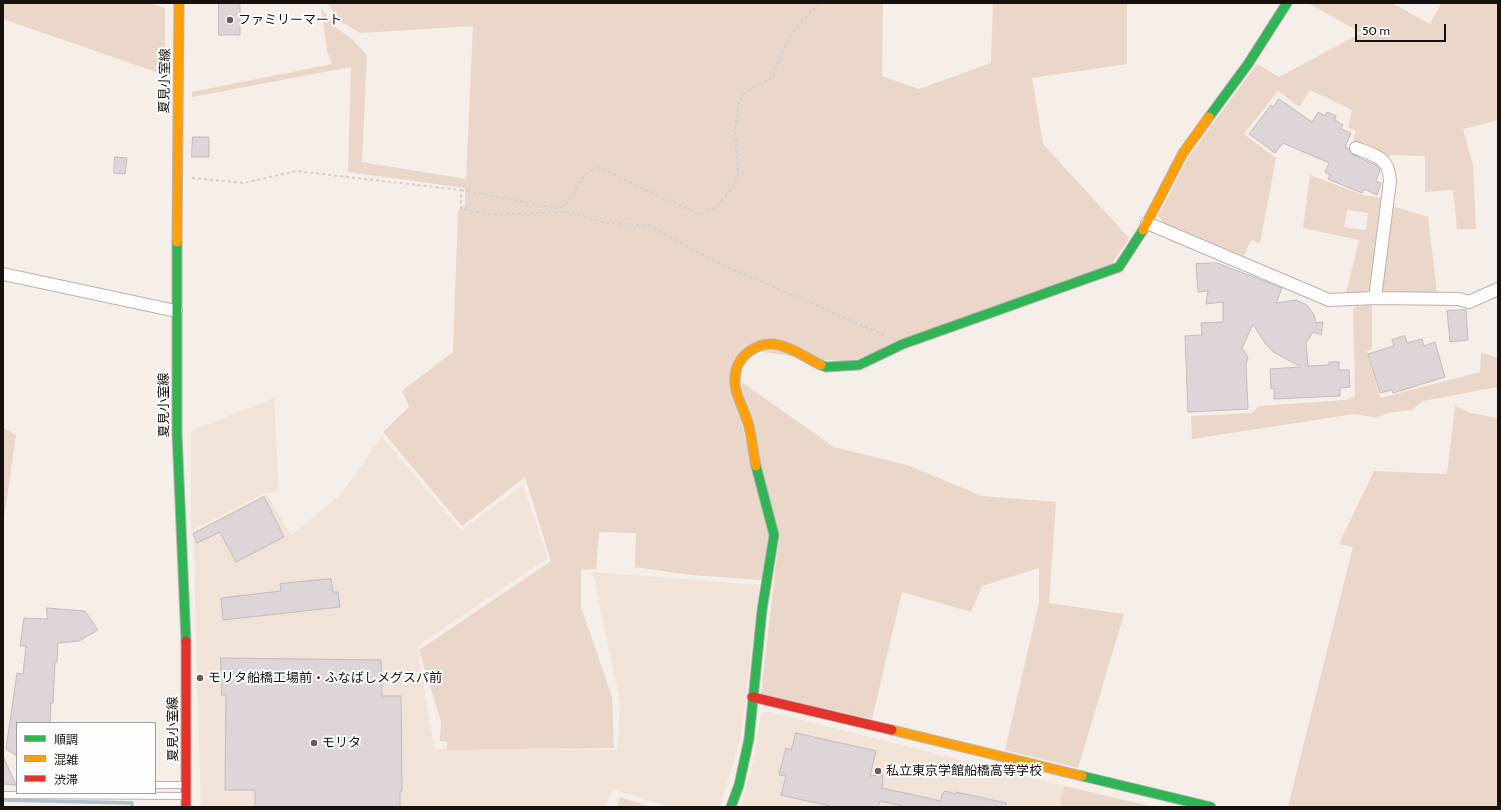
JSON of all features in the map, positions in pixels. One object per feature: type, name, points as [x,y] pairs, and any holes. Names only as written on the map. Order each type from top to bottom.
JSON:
[{"type":"street","name":"夏見小室線","points":[[179,3],[176,311],[178,478],[186,631],[186,807]]},
{"type":"street","points":[[731,807],[739,785],[749,739],[752,697],[762,610],[774,535],[759,481],[748,422],[736,390],[735,376],[739,363],[754,347],[765,344],[780,345],[826,367],[859,365],[903,344],[1088,280],[1119,267],[1147,223],[1183,153],[1248,64],[1287,3]]},
{"type":"street","points":[[1356,148],[1382,159],[1389,172],[1375,298]]},
{"type":"street","points":[[1147,223],[1329,300],[1375,298],[1459,299],[1469,302],[1498,289]]},
{"type":"street","points":[[3,274],[176,311]]},
{"type":"street","points":[[752,697],[1211,807]]},
{"type":"lane","points":[[156,785],[186,785]]},
{"type":"lane","points":[[3,795],[186,796]]},
{"type":"path","points":[[177,178],[244,183],[296,171],[461,190],[556,208],[566,205],[584,175],[593,169],[600,168],[696,213],[703,214],[716,206],[735,183],[738,177],[735,127],[739,102],[744,94],[772,78],[784,48],[793,31],[819,3]]},
{"type":"path","points":[[461,190],[461,209],[491,214],[571,212],[604,223],[647,225],[719,262],[903,344]]},
{"type":"shaded area","points":[[3,3],[149,3],[165,8],[165,75],[3,19]]},
{"type":"shaded area","points":[[328,3],[883,3],[882,76],[919,89],[991,63],[993,3],[1127,3],[1127,64],[1032,78],[1043,144],[1129,238],[1111,265],[850,361],[821,360],[742,349],[742,424],[768,535],[762,580],[691,575],[635,567],[636,533],[599,532],[596,569],[581,570],[581,607],[612,697],[614,748],[447,750],[447,742],[440,741],[441,722],[419,650],[551,561],[525,477],[462,526],[383,432],[409,407],[402,391],[453,352],[458,212],[465,205],[465,188],[348,172],[351,67],[192,97],[192,92],[332,64],[327,51],[321,7],[333,25],[353,40],[367,55],[362,162],[466,179],[473,26],[360,33],[338,20]]},
{"type":"shaded area","points":[[1308,3],[1392,3],[1430,24],[1441,3],[1498,3],[1498,120],[1463,129],[1473,165],[1476,229],[1457,229],[1453,190],[1425,192],[1425,156],[1390,155],[1389,158],[1375,150],[1352,143],[1356,131],[1348,128],[1352,110],[1310,90],[1299,107],[1278,91],[1244,134],[1276,158],[1260,243],[1251,240],[1244,256],[1164,223],[1158,216],[1189,156],[1257,64],[1279,77],[1361,33]]},
{"type":"shaded area","points":[[1310,175],[1363,195],[1381,198],[1371,293],[1346,293],[1359,240],[1303,228]],"holes":[[[1347,210],[1368,213],[1366,230],[1344,227]]]},
{"type":"shaded area","points":[[1392,206],[1428,217],[1437,293],[1385,293],[1381,289]]},
{"type":"shaded area","points":[[1372,305],[1372,349],[1367,351],[1380,398],[1480,372],[1481,352],[1498,358],[1498,387],[1423,401],[1412,410],[1386,413],[1378,418],[1354,414],[1192,439],[1191,416],[1252,413],[1259,406],[1346,400],[1355,396],[1353,308],[1357,306]]},
{"type":"shaded area","points":[[740,381],[834,447],[907,465],[982,496],[1056,502],[1049,603],[1124,614],[1078,768],[1005,750],[1039,602],[1039,568],[982,586],[971,612],[902,592],[872,719],[761,694],[779,538]]},
{"type":"shaded area","points":[[274,398],[279,492],[266,493],[191,531],[191,431]]},
{"type":"shaded area","points":[[1455,406],[1471,413],[1498,418],[1498,807],[1288,807],[1353,547],[1339,544],[1374,471],[1447,474]]},
{"type":"shaded area","points":[[3,428],[16,435],[3,525]]},
{"type":"shaded area","points":[[382,437],[461,530],[523,485],[548,558],[417,646],[434,749],[617,750],[620,702],[593,572],[759,585],[741,736],[720,807],[670,807],[612,789],[606,807],[201,807],[193,532],[267,494],[291,536],[341,494]]},
{"type":"shaded area","name":"私立東京学館船橋高等学校","points":[[769,712],[1064,786],[1060,807],[741,807],[754,757],[761,714]]},
{"type":"shaded area","points":[[1064,786],[1155,807],[1060,807]]},
{"type":"shaded area","points":[[620,797],[651,807],[617,807]]},
{"type":"building","points":[[219,3],[240,3],[240,35],[219,35]]},
{"type":"building","points":[[1279,99],[1312,122],[1318,112],[1325,116],[1327,112],[1336,116],[1335,120],[1343,125],[1341,129],[1351,133],[1345,147],[1349,149],[1353,155],[1376,165],[1380,170],[1376,181],[1381,183],[1377,195],[1364,189],[1362,193],[1328,179],[1330,175],[1325,172],[1329,163],[1283,143],[1275,153],[1249,134],[1271,105],[1273,107]]},
{"type":"building","points":[[193,137],[209,137],[209,157],[192,157]]},
{"type":"building","points":[[115,157],[127,158],[125,174],[114,173]]},
{"type":"building","points":[[1217,263],[1282,288],[1276,303],[1296,300],[1307,305],[1314,315],[1316,323],[1323,322],[1321,335],[1313,332],[1306,343],[1308,366],[1329,365],[1329,362],[1339,362],[1339,370],[1349,370],[1350,387],[1340,388],[1340,396],[1274,399],[1274,388],[1271,389],[1270,369],[1301,367],[1273,352],[1265,343],[1253,324],[1242,348],[1248,357],[1246,364],[1248,409],[1188,412],[1185,336],[1202,335],[1201,323],[1223,322],[1223,302],[1206,304],[1208,291],[1198,292],[1196,264]]},
{"type":"building","points":[[1466,310],[1468,340],[1450,342],[1447,311]]},
{"type":"building","points":[[1405,336],[1407,343],[1422,339],[1424,346],[1435,342],[1445,377],[1393,393],[1392,390],[1380,393],[1368,354],[1394,346],[1392,340]]},
{"type":"building","points":[[264,497],[284,537],[236,562],[220,532],[197,543],[193,534]]},
{"type":"building","points":[[331,579],[333,592],[338,592],[340,607],[223,620],[221,598],[281,591],[280,584]]},
{"type":"building","points":[[47,608],[85,611],[98,630],[79,641],[58,643],[50,722],[16,722],[16,755],[6,749],[17,673],[23,674],[26,646],[20,646],[24,618],[47,619]]},
{"type":"building","name":"モリタ","points":[[221,658],[381,660],[382,696],[401,696],[402,791],[400,791],[400,807],[255,807],[255,790],[225,790],[226,695],[222,695]]},
{"type":"building","points":[[796,733],[876,751],[870,776],[883,774],[882,788],[941,801],[942,794],[945,791],[956,794],[956,792],[1006,803],[1006,807],[907,807],[880,801],[878,807],[834,807],[781,795],[786,776],[779,775],[786,748],[791,750]]},
{"type":"building","points":[[3,756],[16,785],[3,784]]},
{"type":"waterway","points":[[3,800],[132,803],[132,807]]},
{"type":"traffic: fast","points":[[1209,117],[1248,64],[1287,3]]},
{"type":"traffic: fast","points":[[821,365],[826,367],[859,365],[903,344],[1119,267],[1143,230]]},
{"type":"traffic: fast","points":[[177,242],[177,433],[186,641]]},
{"type":"traffic: fast","points":[[731,807],[739,785],[749,739],[762,610],[774,535],[756,466]]},
{"type":"traffic: fast","points":[[1082,776],[1211,807]]},
{"type":"traffic: slow","points":[[177,242],[179,3]]},
{"type":"traffic: slow","points":[[1143,230],[1183,153],[1209,117]]},
{"type":"traffic: slow","points":[[756,466],[751,434],[739,400],[735,382],[735,376],[740,362],[750,351],[757,347],[771,344],[790,349],[821,365]]},
{"type":"traffic: slow","points":[[892,730],[1082,776]]},
{"type":"traffic: jam","points":[[186,641],[186,807]]},
{"type":"traffic: jam","points":[[752,697],[892,730]]},
{"type":"place","name":"ファミリーマート","points":[[230,20]]},
{"type":"place","name":"モリタ船橋工場前・ふなばしメグスパ前","points":[[200,678]]},
{"type":"place","name":"モリタ","points":[[314,743]]},
{"type":"place","name":"私立東京学館船橋高等学校","points":[[878,771]]}]
